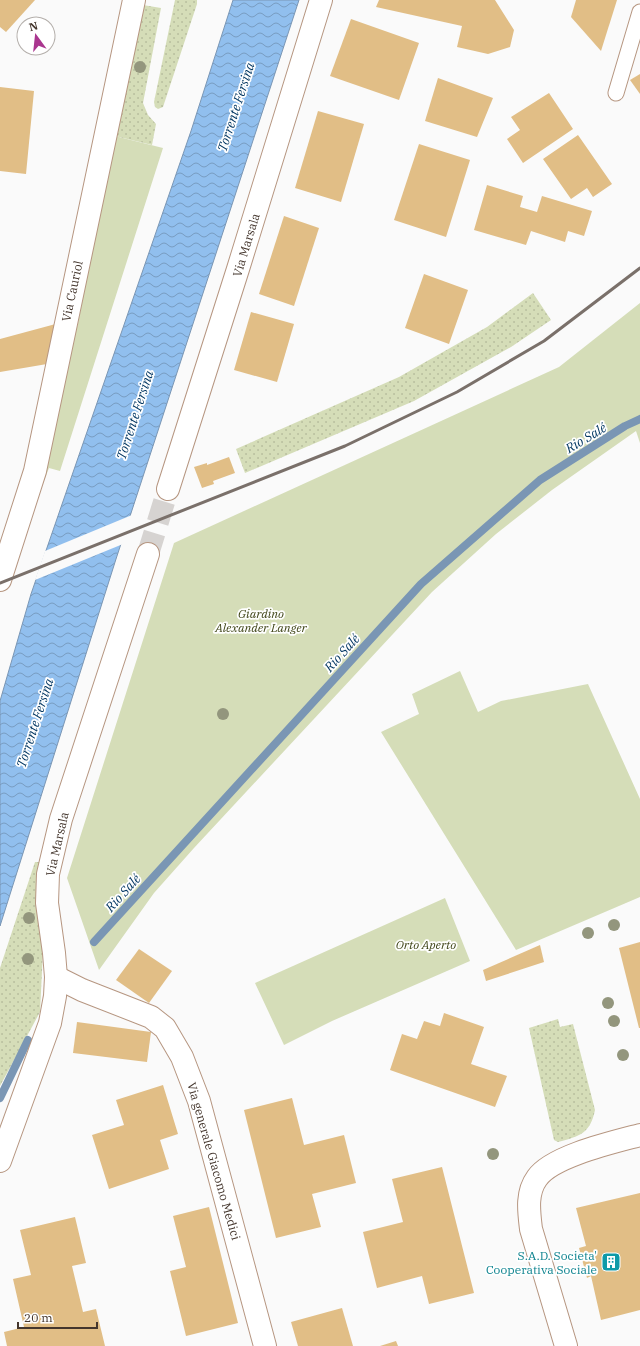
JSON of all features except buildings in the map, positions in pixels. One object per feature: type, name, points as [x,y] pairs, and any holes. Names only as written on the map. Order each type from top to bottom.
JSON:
[{"type":"street","name":"Via Cauriol","points":[[0,580],[5,552],[35,471],[134,0]]},
{"type":"street","name":"Via Marsala","points":[[168,489],[321,0]]},
{"type":"street","name":"Via Marsala","points":[[0,1161],[50,1023],[55,996],[56,977],[54,953],[47,903],[48,874],[61,819],[148,554]]},
{"type":"street","name":"Via generale Giacomo Medici","points":[[56,977],[82,990],[151,1017],[165,1028],[182,1057],[199,1101],[265,1346]]},
{"type":"street","points":[[566,1346],[531,1229],[528,1210],[530,1194],[537,1178],[550,1166],[565,1158],[640,1135]]},
{"type":"lane","points":[[616,92],[640,12]]},
{"type":"green space","points":[[175,0],[197,0],[197,4],[163,107],[158,109],[155,107],[154,102]]},
{"type":"green space","points":[[143,5],[161,8],[143,103],[148,115],[156,124],[152,145],[115,136]]},
{"type":"green space","points":[[115,136],[163,148],[60,471],[49,468],[23,535],[41,473],[78,323]]},
{"type":"green space","points":[[533,293],[551,320],[511,347],[414,401],[245,473],[236,449],[399,377],[487,327]]},
{"type":"green space","name":"Giardino Alexander Langer","points":[[640,303],[640,443],[636,431],[552,490],[496,534],[432,592],[154,893],[99,970],[67,878],[174,543],[559,367]]},
{"type":"green space","points":[[460,671],[478,712],[501,701],[588,684],[640,799],[640,897],[516,950],[381,732],[419,714],[412,694]]},
{"type":"green space","points":[[35,862],[40,862],[43,951],[40,1012],[0,1086],[0,968]]},
{"type":"green space","name":"Orto Aperto","points":[[445,898],[470,961],[332,1021],[284,1045],[255,983]]},
{"type":"green space","points":[[558,1019],[560,1027],[573,1024],[595,1110],[590,1124],[583,1133],[558,1142],[554,1140],[529,1028]]},
{"type":"water","name":"Torrente Fersina","points":[[233,0],[299,0],[116,559],[0,926],[0,701],[31,594],[191,131]]},
{"type":"pier","points":[[132,515],[123,544],[35,580],[45,551]]},
{"type":"waterway","name":"Rio Salé","points":[[94,942],[421,584],[540,480],[625,426],[640,419]]},
{"type":"waterway","name":"Rio Salé","points":[[0,1098],[28,1040]]},
{"type":"tunnel","points":[[148,554],[168,489]]},
{"type":"railway","points":[[0,583],[345,446],[457,392],[544,341],[640,268]]},
{"type":"place","name":"S.A.D. Societa' Cooperativa Sociale","points":[[611,1262]]}]
